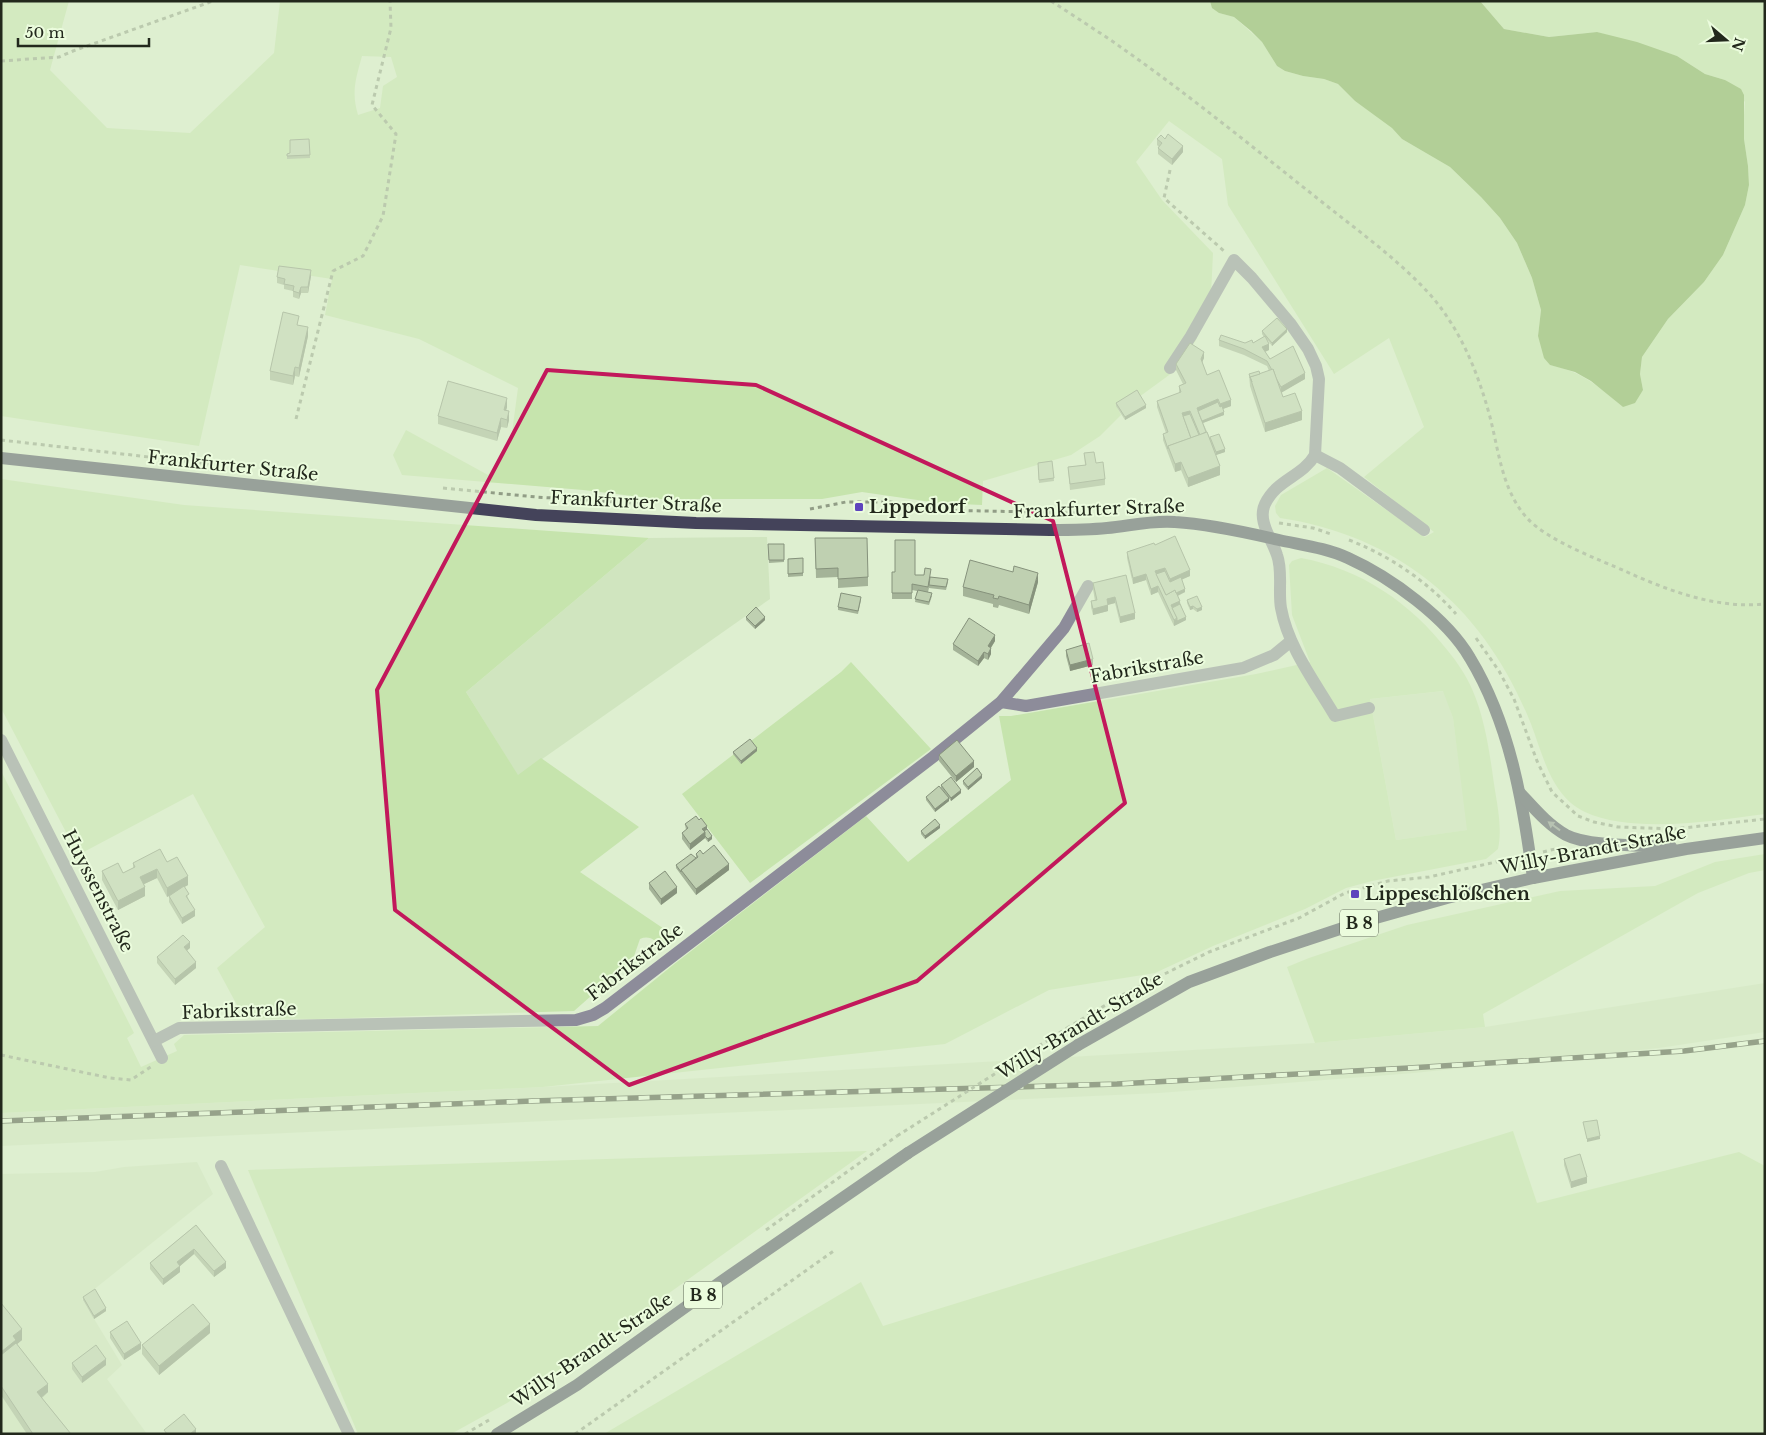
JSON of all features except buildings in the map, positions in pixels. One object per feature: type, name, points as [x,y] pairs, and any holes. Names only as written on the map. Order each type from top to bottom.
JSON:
[{"type":"main road","name":"Frankfurter Straße","points":[[1,458],[536,515],[696,523],[1050,530],[1106,529],[1172,522],[1207,526],[1322,550],[1348,558],[1389,580],[1410,595],[1436,618],[1469,656],[1483,681],[1507,742],[1520,793],[1534,878]]},
{"type":"main road","points":[[1520,793],[1548,824],[1567,836],[1584,841],[1686,849]]},
{"type":"main road","name":"Willy-Brandt-Straße","points":[[497,1434],[577,1385],[719,1283],[908,1153],[1078,1045],[1189,982],[1270,952],[1358,923],[1447,898],[1534,878],[1686,849],[1765,838]]},
{"type":"street","points":[[1170,368],[1192,336],[1234,260],[1252,278],[1308,349],[1316,366],[1319,379],[1315,454],[1303,470],[1286,479],[1270,496],[1264,507],[1263,520],[1278,556],[1281,607],[1291,641],[1334,716],[1369,708]]},
{"type":"street","points":[[1315,454],[1340,468],[1424,530]]},
{"type":"street","name":"Fabrikstraße","points":[[154,1041],[179,1028],[576,1020],[593,1015],[605,1008],[925,763],[1001,702],[1064,628],[1088,586]]},
{"type":"street","name":"Fabrikstraße","points":[[1001,702],[1026,706],[1243,668],[1274,655],[1291,641]]},
{"type":"street","name":"Huyssenstraße","points":[[1,740],[162,1058]]},
{"type":"street","points":[[221,1166],[349,1434]]},
{"type":"path","points":[[1,61],[59,57],[213,1]]},
{"type":"path","points":[[296,419],[333,271],[363,256],[383,216],[396,134],[372,105],[391,28],[390,1]]},
{"type":"path","points":[[1051,1],[1129,53],[1253,147],[1395,260],[1425,289],[1458,332],[1478,380],[1490,418],[1502,470],[1514,499],[1528,519],[1542,531],[1569,546],[1654,584],[1690,597],[1724,603],[1765,604]]},
{"type":"path","points":[[1170,170],[1164,198],[1234,260]]},
{"type":"path","points":[[1578,816],[1594,822],[1618,827],[1674,829],[1765,819]]},
{"type":"path","points":[[897,1136],[1067,1028],[1126,993],[1209,952],[1299,918],[1345,893],[1388,882],[1429,877],[1530,855]]},
{"type":"path","points":[[1,1055],[110,1078],[131,1080],[162,1058]]},
{"type":"path","points":[[575,1434],[835,1250]]},
{"type":"highlighted area","points":[[547,370],[756,385],[1053,521],[1125,803],[917,981],[629,1085],[395,910],[377,690]]},
{"type":"shaded area","points":[[1,1],[69,1],[50,70],[107,128],[190,133],[274,53],[280,1],[1210,1],[1219,13],[1234,17],[1262,42],[1277,66],[1285,71],[1324,79],[1338,84],[1355,101],[1392,127],[1402,139],[1450,167],[1481,197],[1500,218],[1517,243],[1532,278],[1541,310],[1538,336],[1550,365],[1572,372],[1590,381],[1623,407],[1643,390],[1640,374],[1642,357],[1668,319],[1704,282],[1723,255],[1745,205],[1749,185],[1744,139],[1745,102],[1725,80],[1705,74],[1677,56],[1597,32],[1549,37],[1504,29],[1480,1],[1765,1],[1765,814],[1674,824],[1626,823],[1604,819],[1573,805],[1564,796],[1550,774],[1531,724],[1512,683],[1490,646],[1464,613],[1434,585],[1401,561],[1364,542],[1324,527],[1280,518],[1276,513],[1275,506],[1281,495],[1327,468],[1425,537],[1434,532],[1364,477],[1424,427],[1389,338],[1334,374],[1228,205],[1222,159],[1169,121],[1136,162],[1162,200],[1213,253],[1211,295],[1196,340],[1176,370],[1139,397],[1137,394],[1116,405],[1121,415],[1100,436],[1071,455],[983,481],[982,505],[938,503],[862,492],[822,499],[657,499],[583,490],[402,475],[393,455],[406,430],[488,475],[511,440],[518,388],[419,339],[325,315],[332,279],[240,265],[199,446],[1,416]],"holes":[[[362,56],[391,57],[397,77],[383,86],[380,108],[358,115],[355,92],[356,78]]]},
{"type":"shaded area","points":[[1210,1],[1480,1],[1504,29],[1549,37],[1597,32],[1637,42],[1677,56],[1705,74],[1725,80],[1741,89],[1744,95],[1744,139],[1749,185],[1745,205],[1723,255],[1704,282],[1668,319],[1642,357],[1640,374],[1643,390],[1635,403],[1623,407],[1591,381],[1575,372],[1550,365],[1544,358],[1538,336],[1541,310],[1532,278],[1517,243],[1500,218],[1450,167],[1402,139],[1392,128],[1355,101],[1338,84],[1324,79],[1285,71],[1277,66],[1262,42],[1251,31],[1234,17],[1219,13],[1212,8]]},
{"type":"shaded area","points":[[1,479],[184,505],[649,538],[466,692],[518,775],[541,758],[639,827],[580,872],[676,937],[660,949],[652,939],[640,939],[633,959],[574,1011],[316,1019],[244,1018],[217,968],[265,927],[193,794],[78,855],[1,708]]},
{"type":"shaded area","points":[[767,537],[770,599],[518,776],[466,692],[649,538]]},
{"type":"shaded area","points":[[1301,558],[1323,563],[1344,570],[1383,591],[1401,603],[1434,634],[1461,669],[1472,689],[1483,721],[1498,813],[1500,831],[1498,849],[1486,859],[1372,881],[1346,888],[1305,909],[1213,946],[1155,973],[1049,990],[945,1044],[543,1087],[1,1113],[1,771],[134,1033],[127,1038],[141,1067],[177,1051],[174,1044],[184,1035],[598,1026],[673,965],[866,816],[908,862],[1011,780],[999,716],[1011,716],[1256,674],[1310,662],[1292,615],[1289,565],[1292,561]],"holes":[[[1443,691],[1453,718],[1467,830],[1396,840],[1370,699]]]},
{"type":"shaded area","points":[[851,662],[931,749],[750,883],[682,794],[841,672]]},
{"type":"shaded area","points":[[1444,691],[1453,718],[1468,830],[1396,840],[1370,699]]},
{"type":"shaded area","points":[[1765,854],[1765,870],[1749,873],[1698,893],[1483,1014],[1485,1027],[1315,1043],[1287,967],[1407,925],[1560,891],[1655,886],[1715,862]]},
{"type":"shaded area","points":[[1765,983],[1765,1032],[1659,1048],[1414,1073],[1159,1093],[1,1146],[1,1113],[543,1087],[1315,1043],[1485,1027]]},
{"type":"shaded area","points":[[1513,1131],[1537,1203],[1739,1152],[1765,1166],[1765,1434],[604,1434],[861,1282],[883,1326]]},
{"type":"shaded area","points":[[867,1151],[580,1357],[507,1403],[451,1434],[358,1434],[248,1170]]},
{"type":"shaded area","points":[[197,1162],[213,1194],[82,1299],[122,1365],[107,1379],[147,1434],[1,1434],[1,1174],[95,1172],[124,1167]]},
{"type":"railway","points":[[1,1121],[532,1101],[1117,1084],[1684,1051],[1765,1041]]},
{"type":"place","name":"Lippedorf","points":[[859,507]]},
{"type":"place","name":"Lippeschlößchen","points":[[1355,894]]}]
